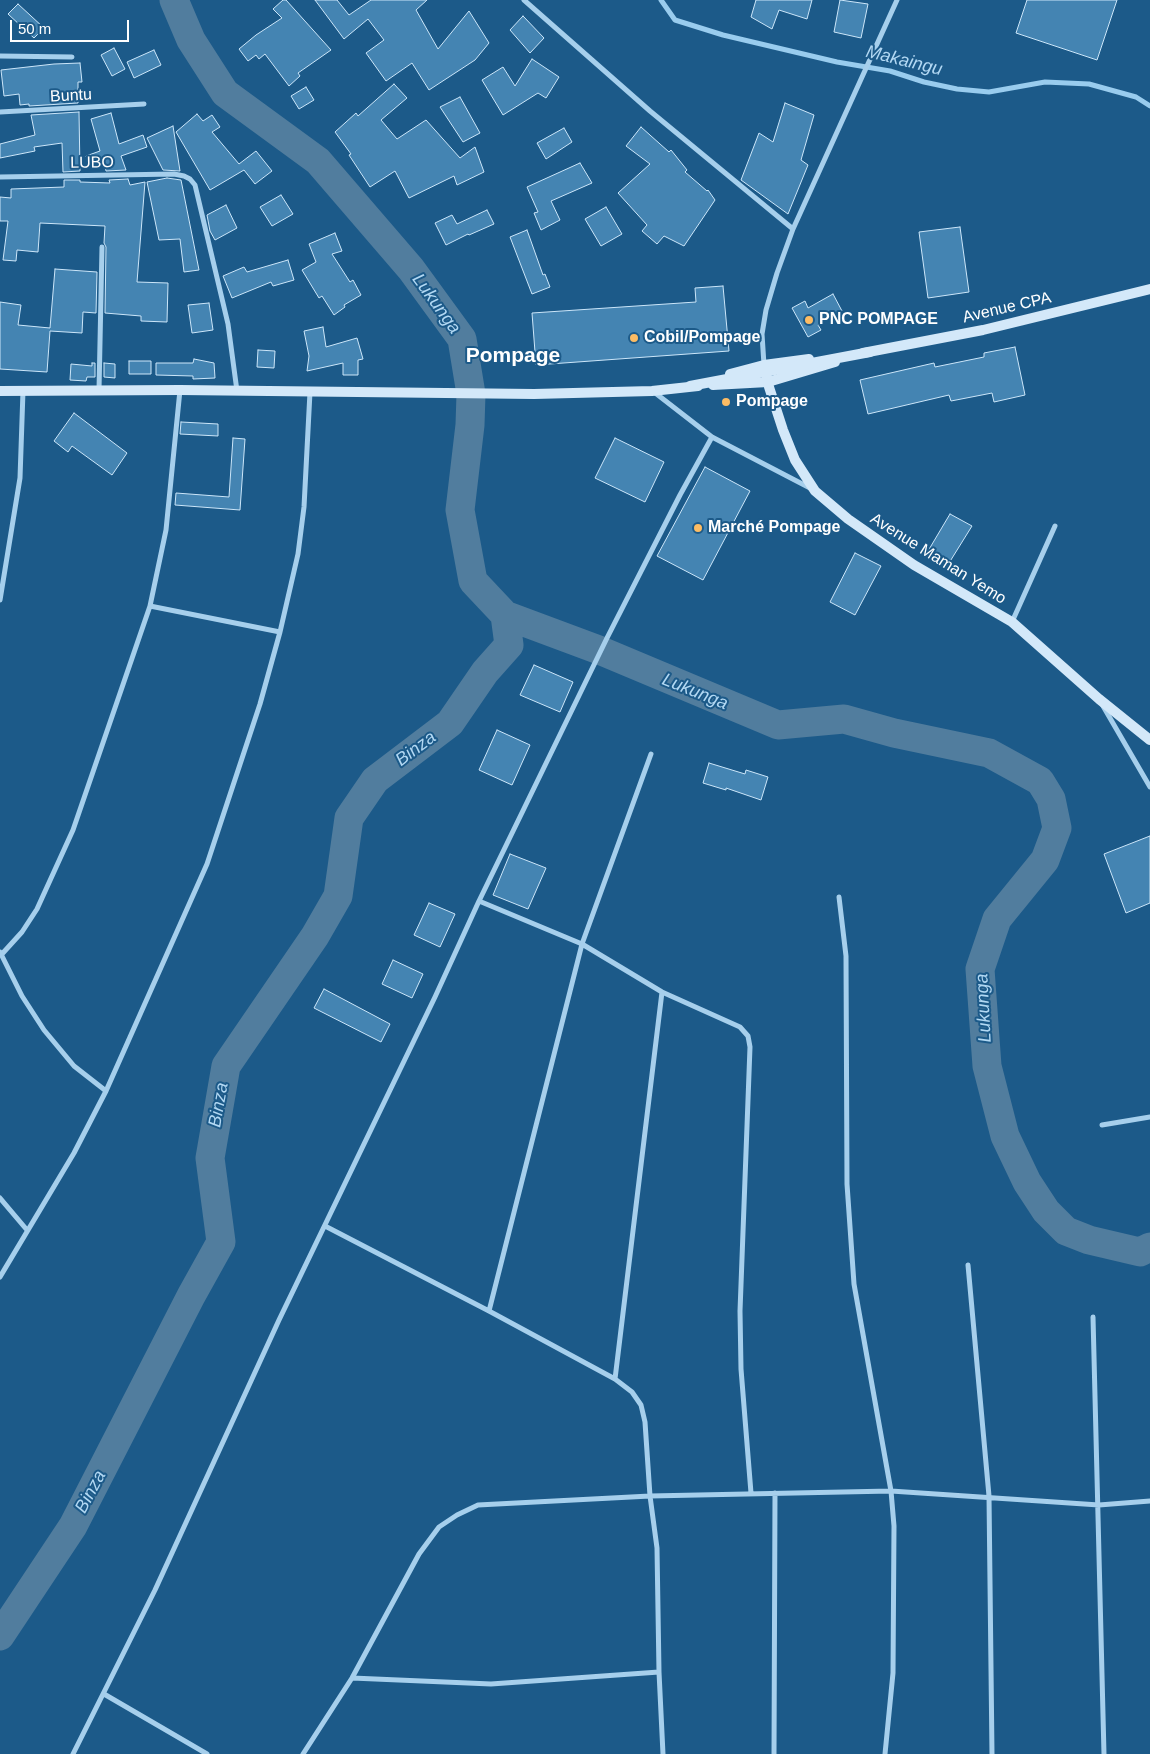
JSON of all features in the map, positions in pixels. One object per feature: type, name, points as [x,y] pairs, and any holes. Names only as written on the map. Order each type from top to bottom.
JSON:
[{"type":"street","points":[[524,0],[650,111],[793,229]]},
{"type":"street","points":[[764,365],[762,334],[766,310],[793,229],[897,0]]},
{"type":"street","points":[[0,56],[72,57]]},
{"type":"street","name":"Buntu","points":[[0,112],[144,104]]},
{"type":"street","name":"LUBO","points":[[0,177],[174,174],[190,179],[195,185],[228,324],[237,391]]},
{"type":"street","points":[[99,390],[102,247]]},
{"type":"street","name":"Avenue CPA","points":[[870,352],[983,330],[1150,289]]},
{"type":"street","points":[[690,386],[764,365],[870,352]]},
{"type":"street","points":[[690,386],[768,382],[870,352]]},
{"type":"street","points":[[0,390],[534,394],[652,392],[870,352]]},
{"type":"street","name":"Avenue Maman Yemo","points":[[764,365],[783,430],[795,460],[815,491],[848,519],[914,565],[1012,622],[1099,700],[1150,740]]},
{"type":"street","points":[[106,1091],[74,1066],[44,1030],[22,996],[1,953],[22,932],[37,909],[72,830],[150,606],[166,530],[180,390]]},
{"type":"street","points":[[0,600],[20,478],[23,391]]},
{"type":"street","points":[[0,1277],[74,1153],[106,1091],[206,864],[260,704],[280,632],[298,554],[304,507],[310,392]]},
{"type":"street","points":[[652,392],[712,436],[815,491]]},
{"type":"street","points":[[73,1754],[155,1590],[279,1320],[435,997],[479,901],[607,638],[712,436]]},
{"type":"street","points":[[1012,622],[1055,526]]},
{"type":"street","points":[[150,606],[280,632]]},
{"type":"street","points":[[1099,700],[1150,787]]},
{"type":"street","points":[[489,1311],[582,944],[651,754]]},
{"type":"street","points":[[839,897],[846,956],[847,1184],[854,1284],[891,1491],[894,1526],[892,1673],[885,1754]]},
{"type":"street","points":[[479,901],[582,944],[662,992],[740,1027],[748,1036],[750,1047],[740,1311],[741,1369],[751,1493]]},
{"type":"street","points":[[615,1379],[662,992]]},
{"type":"street","points":[[1102,1125],[1150,1117]]},
{"type":"street","points":[[0,1198],[27,1230]]},
{"type":"street","points":[[325,1226],[615,1379],[632,1392],[641,1405],[645,1422],[656,1548],[663,1754]]},
{"type":"street","points":[[968,1265],[989,1496],[992,1754]]},
{"type":"street","points":[[1093,1317],[1104,1754]]},
{"type":"street","points":[[303,1754],[352,1678],[419,1554],[439,1527],[457,1515],[478,1505],[650,1496],[891,1491],[989,1496],[1098,1505],[1150,1501]]},
{"type":"street","points":[[774,1754],[775,1493]]},
{"type":"street","points":[[352,1678],[491,1684],[659,1672]]},
{"type":"street","points":[[104,1694],[208,1754]]},
{"type":"building","points":[[283,0],[286,0],[331,50],[298,73],[300,76],[289,86],[265,54],[259,59],[256,55],[248,61],[239,49],[282,18],[273,9]]},
{"type":"building","points":[[315,0],[337,0],[349,15],[371,0],[427,0],[416,10],[438,49],[469,11],[489,43],[475,60],[429,90],[412,63],[386,81],[366,53],[384,40],[368,19],[344,39]]},
{"type":"building","points":[[756,0],[812,0],[807,19],[779,10],[772,29],[751,17]]},
{"type":"building","points":[[840,0],[868,4],[861,38],[834,32]]},
{"type":"building","points":[[1027,0],[1117,0],[1097,60],[1016,33]]},
{"type":"building","points":[[18,4],[44,28],[34,38],[8,14]]},
{"type":"building","points":[[523,16],[544,38],[530,53],[510,30]]},
{"type":"building","points":[[114,48],[125,69],[112,76],[101,55]]},
{"type":"building","points":[[154,50],[161,65],[134,78],[127,62]]},
{"type":"building","points":[[532,59],[559,77],[546,98],[538,93],[503,115],[482,80],[503,67],[515,86]]},
{"type":"building","points":[[80,63],[82,82],[78,82],[78,103],[29,106],[29,104],[20,105],[19,94],[4,96],[1,70]]},
{"type":"building","points":[[394,84],[407,98],[381,120],[397,139],[426,120],[460,158],[475,147],[484,172],[457,185],[454,176],[409,198],[395,171],[370,187],[349,155],[351,154],[335,132],[356,113],[358,116]]},
{"type":"building","points":[[306,87],[314,100],[299,109],[291,96]]},
{"type":"building","points":[[460,97],[480,133],[463,142],[440,107]]},
{"type":"building","points":[[785,103],[814,115],[801,160],[808,165],[788,214],[741,180],[759,133],[773,142]]},
{"type":"building","points":[[79,112],[80,171],[63,172],[62,143],[34,147],[35,151],[0,158],[0,144],[35,135],[31,115]]},
{"type":"building","points":[[111,113],[119,144],[143,135],[147,147],[121,156],[126,170],[106,171],[104,162],[90,166],[86,156],[100,151],[91,119]]},
{"type":"building","points":[[197,114],[203,121],[212,115],[220,127],[212,132],[239,164],[256,151],[272,171],[255,184],[244,170],[210,190],[176,132]]},
{"type":"building","points":[[173,126],[180,171],[163,170],[147,138]]},
{"type":"building","points":[[641,127],[669,152],[671,150],[687,170],[685,172],[708,190],[715,200],[684,246],[664,236],[657,244],[642,231],[647,225],[618,193],[650,164],[626,146]]},
{"type":"building","points":[[564,128],[572,142],[546,159],[537,143]]},
{"type":"building","points":[[580,163],[592,183],[551,201],[560,220],[541,230],[534,213],[538,212],[527,187]]},
{"type":"building","points":[[167,178],[181,180],[199,270],[184,272],[180,239],[159,240],[147,182]]},
{"type":"building","points":[[128,179],[130,185],[145,182],[137,282],[168,283],[167,322],[141,321],[141,316],[105,313],[105,226],[40,223],[38,252],[17,250],[16,261],[3,260],[8,221],[0,221],[0,197],[11,198],[11,189],[64,187],[64,180],[110,183],[109,180]]},
{"type":"building","points":[[281,195],[293,214],[272,226],[260,207]]},
{"type":"building","points":[[226,205],[237,228],[215,240],[210,231],[207,215]]},
{"type":"building","points":[[606,207],[622,234],[601,246],[585,219]]},
{"type":"building","points":[[487,210],[494,224],[446,245],[435,223],[452,215],[457,224]]},
{"type":"building","points":[[960,227],[969,292],[928,298],[919,232]]},
{"type":"building","points":[[527,230],[543,275],[545,274],[550,287],[532,294],[510,237]]},
{"type":"building","points":[[335,233],[342,251],[332,254],[350,282],[353,280],[361,295],[344,305],[345,307],[334,315],[322,296],[319,298],[302,270],[316,262],[309,244]]},
{"type":"building","points":[[288,260],[294,280],[273,286],[271,282],[232,298],[223,276],[244,267],[247,272]]},
{"type":"building","points":[[55,269],[97,272],[96,313],[83,312],[82,333],[50,331],[47,372],[0,369],[0,302],[21,305],[18,325],[50,328]]},
{"type":"building","points":[[723,286],[729,351],[536,365],[532,313],[696,302],[695,288]]},
{"type":"building","points":[[833,294],[842,311],[818,325],[821,330],[808,337],[792,308],[805,301],[808,308]]},
{"type":"building","points":[[209,303],[213,330],[192,333],[188,305]]},
{"type":"building","points":[[323,327],[326,347],[357,338],[363,359],[358,360],[358,375],[343,375],[343,363],[307,371],[309,356],[304,331]]},
{"type":"building","points":[[1015,347],[1025,395],[994,402],[992,393],[951,401],[949,395],[868,414],[860,380],[934,363],[935,367],[984,357],[984,353]]},
{"type":"building","points":[[258,350],[275,351],[274,368],[257,367]]},
{"type":"building","points":[[194,359],[214,363],[215,378],[193,379],[193,376],[156,375],[156,363],[193,363]]},
{"type":"building","points":[[129,361],[151,361],[151,374],[129,374]]},
{"type":"building","points":[[92,363],[95,363],[95,377],[87,377],[86,381],[70,380],[71,364],[92,366]]},
{"type":"building","points":[[104,363],[115,364],[115,378],[104,377]]},
{"type":"building","points":[[74,413],[127,453],[112,475],[72,446],[68,452],[54,441]]},
{"type":"building","points":[[181,422],[218,424],[218,436],[180,434]]},
{"type":"building","points":[[233,438],[245,439],[240,510],[175,505],[176,493],[229,497]]},
{"type":"building","points":[[615,438],[664,462],[645,502],[595,478]]},
{"type":"building","points":[[705,467],[750,491],[703,580],[657,556]]},
{"type":"building","points":[[950,514],[972,526],[949,563],[928,551]]},
{"type":"building","points":[[855,553],[881,566],[855,615],[830,602]]},
{"type":"building","points":[[534,665],[573,682],[560,712],[520,695]]},
{"type":"building","points":[[497,730],[530,745],[512,785],[479,770]]},
{"type":"building","points":[[709,763],[745,774],[746,770],[768,777],[761,800],[726,788],[726,790],[703,783]]},
{"type":"building","points":[[1150,836],[1150,903],[1126,913],[1104,854]]},
{"type":"building","points":[[510,854],[546,868],[528,909],[493,895]]},
{"type":"building","points":[[429,903],[455,914],[440,947],[414,935]]},
{"type":"building","points":[[393,960],[423,974],[412,998],[382,984]]},
{"type":"building","points":[[324,989],[390,1024],[381,1042],[314,1008]]},
{"type":"waterway","name":"Lukunga","points":[[174,0],[191,40],[225,93],[318,161],[411,269],[462,339],[471,394],[470,425],[460,510],[473,581],[505,615],[599,650],[778,725],[844,719],[894,733],[989,753],[1040,781],[1051,799],[1057,828],[1045,860],[997,919],[980,969],[987,1066],[1005,1136],[1027,1182],[1046,1211],[1066,1231],[1089,1240],[1140,1252],[1150,1247]]},
{"type":"waterway","name":"Makaingu","points":[[661,0],[675,20],[723,35],[837,62],[890,71],[924,82],[957,89],[989,92],[1045,82],[1089,84],[1136,97],[1150,106]]},
{"type":"waterway","name":"Binza","points":[[0,1636],[73,1526],[191,1296],[221,1242],[210,1158],[226,1066],[315,936],[338,896],[349,818],[375,780],[450,723],[485,672],[509,645],[505,615]]},
{"type":"place","name":"PNC POMPAGE","points":[[809,320]]},
{"type":"place","name":"Cobil/Pompage","points":[[634,338]]},
{"type":"place","name":"Pompage","points":[[726,402]]},
{"type":"place","name":"Marché Pompage","points":[[698,528]]},
{"type":"district","name":"Pompage","points":[[513,356]]}]
